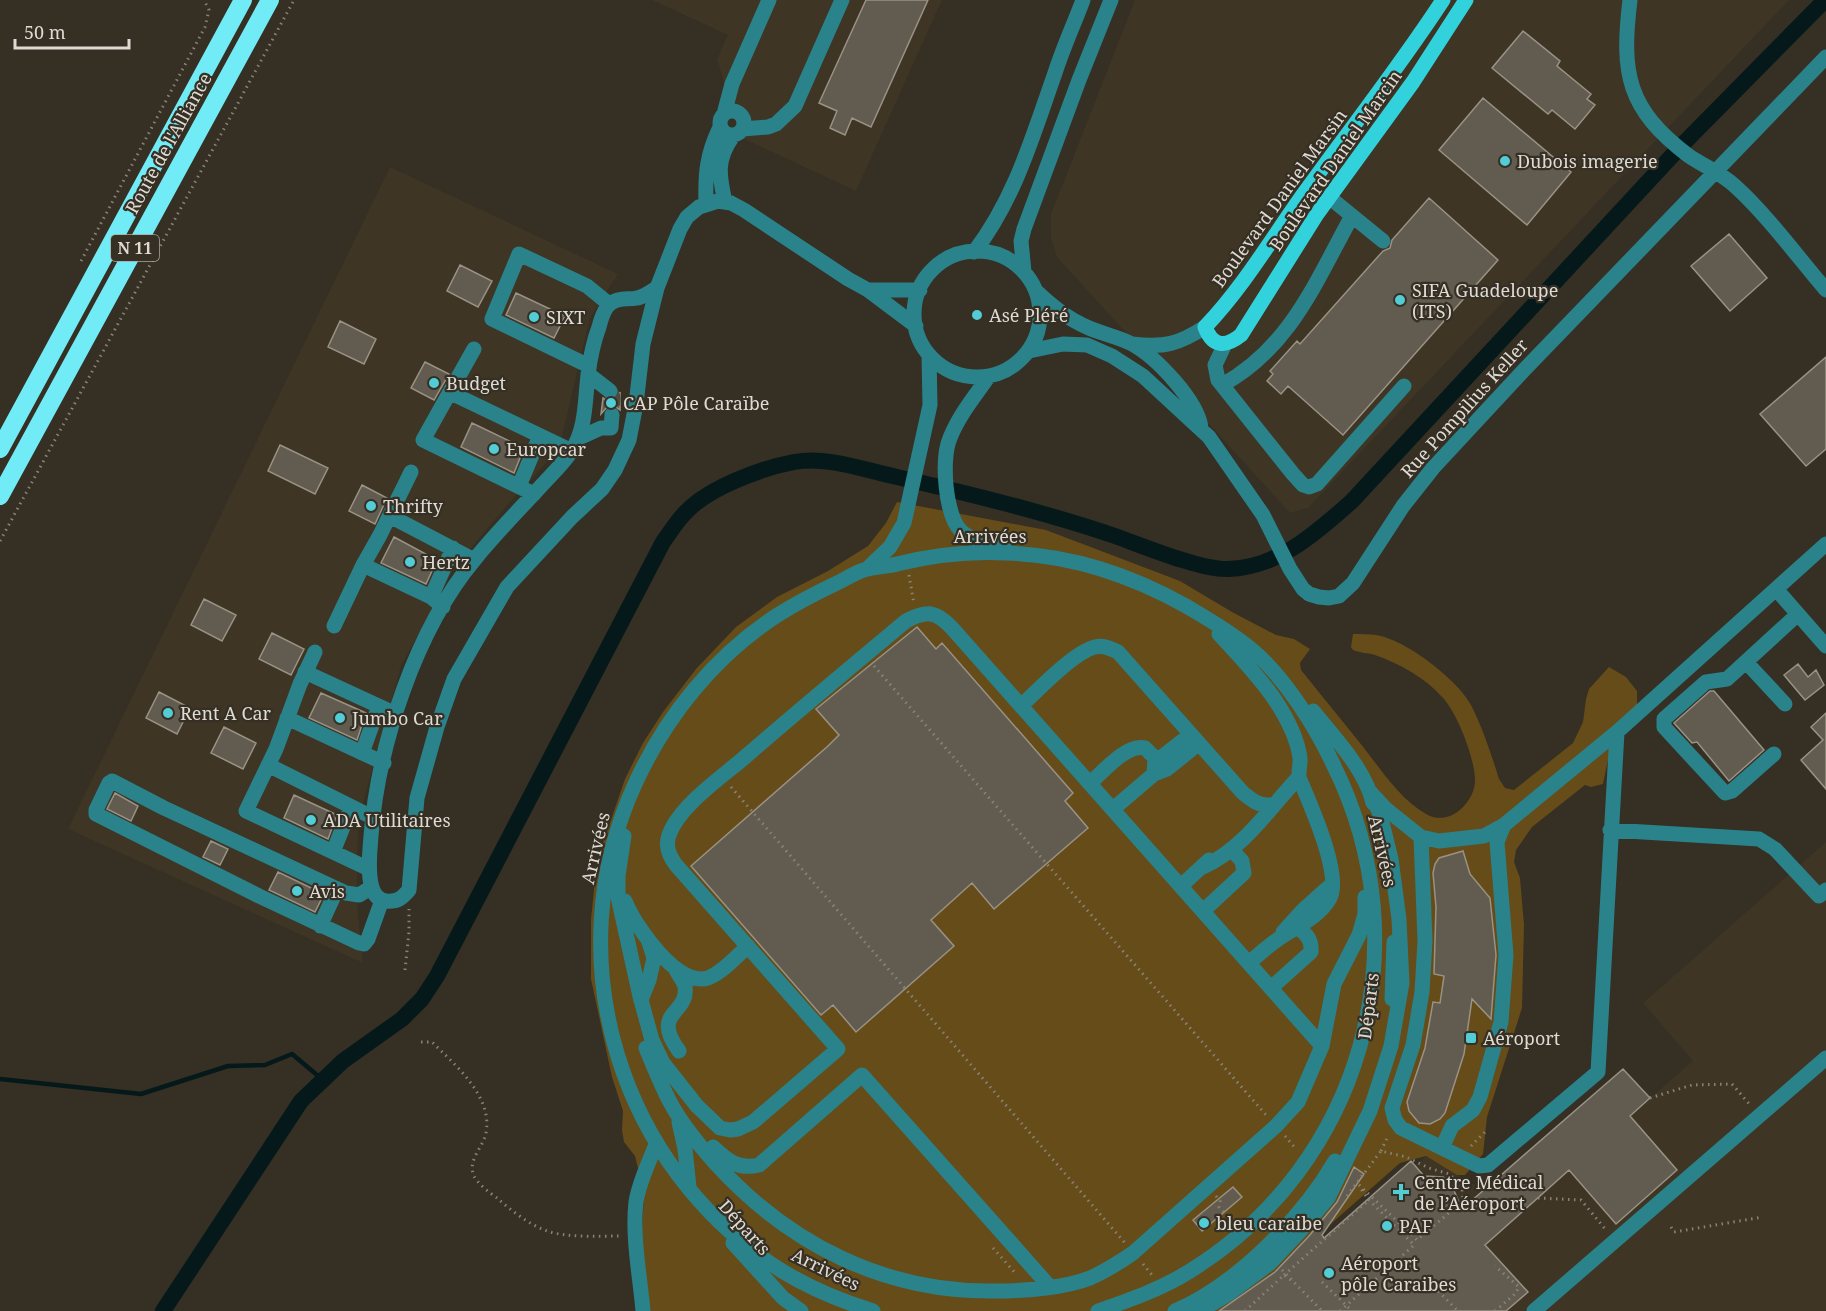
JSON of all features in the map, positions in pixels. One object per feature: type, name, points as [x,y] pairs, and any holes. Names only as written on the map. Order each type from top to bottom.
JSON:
[{"type":"highway","name":"Route de l'Alliance","points":[[0,449],[243,0]]},
{"type":"highway","name":"Route de l'Alliance","points":[[0,496],[270,0]]},
{"type":"main road","name":"Boulevard Daniel Marsin","points":[[1205,327],[1240,287],[1306,191],[1406,56],[1443,0]]},
{"type":"main road","name":"Boulevard Daniel Marcin","points":[[1230,342],[1247,327],[1329,197],[1413,82],[1466,0]]},
{"type":"main road","points":[[1205,327],[1211,339],[1218,343],[1230,342]]},
{"type":"street","points":[[724,202],[720,166],[730,126],[732,84],[769,0]]},
{"type":"street","points":[[706,203],[707,162],[712,144],[730,126],[776,124],[795,106],[842,0]]},
{"type":"street","points":[[974,252],[1002,212],[1030,144],[1083,0]]},
{"type":"street","points":[[1024,272],[1021,241],[1024,229],[1111,0]]},
{"type":"street","points":[[1630,0],[1626,59],[1630,83],[1647,116],[1666,137],[1691,157],[1734,185],[1826,290]]},
{"type":"street","name":"Rue Pompilius Keller","points":[[1201,428],[1236,476],[1271,531],[1302,589],[1309,594],[1329,598],[1339,596],[1362,572],[1403,506],[1433,468],[1524,370],[1826,57]]},
{"type":"street","points":[[1329,197],[1383,241]]},
{"type":"street","points":[[631,429],[611,422],[575,445],[474,560],[443,607],[418,653],[396,714],[374,818],[369,868],[374,893],[382,900],[402,899],[409,890],[417,798],[437,727],[454,679],[507,587],[572,517],[602,489],[615,470],[629,440],[636,404],[643,344],[657,288],[680,229],[693,211],[706,203],[724,202],[744,210],[868,290],[916,326]]},
{"type":"street","points":[[1222,385],[1251,367],[1278,342],[1299,312],[1352,216]]},
{"type":"street","points":[[1036,290],[1040,315],[1035,340],[1029,351],[1011,367],[989,376],[969,376],[950,371],[929,355],[919,337],[915,314],[920,290],[929,275],[942,263],[957,255],[988,252],[1001,256],[1024,272],[1036,290],[1065,316],[1089,328],[1132,344],[1166,372],[1188,398],[1200,419],[1201,428]]},
{"type":"street","points":[[609,304],[587,286],[519,254],[492,319],[589,370],[610,391]]},
{"type":"street","points":[[575,445],[582,427],[593,343],[602,316],[609,304],[622,298],[639,298],[657,288]]},
{"type":"street","points":[[868,290],[920,290]]},
{"type":"street","name":"Boulevard Daniel Marsin","points":[[1132,344],[1164,346],[1184,340],[1205,327]]},
{"type":"street","points":[[1230,342],[1215,365],[1215,372],[1222,385],[1293,474],[1304,485],[1310,487],[1317,484],[1404,386]]},
{"type":"street","points":[[1029,351],[1073,343],[1104,352],[1143,376],[1183,415],[1201,428]]},
{"type":"street","points":[[474,349],[423,440],[534,494]]},
{"type":"street","points":[[867,569],[890,547],[904,523],[930,405],[929,355]]},
{"type":"street","points":[[989,376],[964,411],[949,439],[945,455],[945,478],[954,520],[960,530],[971,538],[992,545],[1063,559]]},
{"type":"street","points":[[451,393],[540,436],[575,445]]},
{"type":"street","points":[[519,486],[540,436]]},
{"type":"street","points":[[334,626],[411,472]]},
{"type":"street","points":[[390,516],[474,560]]},
{"type":"street","points":[[1371,793],[1386,809],[1421,837],[1439,841],[1484,836],[1504,825],[1617,732],[1826,544]]},
{"type":"street","points":[[431,597],[453,548]]},
{"type":"street","name":"Arrivées","points":[[873,1311],[837,1299],[782,1271],[733,1235],[690,1191],[657,1144],[636,1105],[620,1064],[608,1021],[602,977],[600,933],[604,889],[616,835],[626,803],[640,773],[667,724],[707,674],[748,636],[795,605],[867,569],[958,553],[1010,553],[1063,559],[1112,572],[1159,591],[1203,616],[1250,648],[1266,664],[1304,712],[1324,744],[1347,792],[1364,843],[1374,896],[1376,935],[1374,975],[1361,1043],[1345,1090],[1328,1126],[1306,1160],[1266,1210],[1199,1265],[1135,1305],[1098,1311]]},
{"type":"street","points":[[363,565],[431,597],[443,607]]},
{"type":"street","points":[[1776,589],[1826,646]]},
{"type":"street","points":[[667,724],[635,799],[624,839],[618,876],[619,905],[654,1046],[673,1077],[720,1128],[738,1130],[753,1122],[838,1049],[678,867],[668,853],[668,837],[688,807],[906,621],[916,616],[934,614],[943,618],[1322,1046]]},
{"type":"street","points":[[1774,754],[1732,791],[1725,793],[1664,727],[1665,716],[1706,682],[1727,679],[1798,614]]},
{"type":"street","points":[[1203,616],[1275,700],[1294,735],[1301,760],[1299,778],[1316,817],[1332,869],[1329,899],[1299,928],[1278,939]]},
{"type":"street","points":[[1021,706],[1086,650],[1100,646],[1110,648],[1118,652],[1243,793],[1263,806],[1272,805]]},
{"type":"street","points":[[315,652],[246,812],[369,868]]},
{"type":"street","points":[[1746,662],[1785,704]]},
{"type":"street","name":"Départs","points":[[1175,1311],[1209,1292],[1271,1242],[1323,1181],[1358,1120],[1375,1076],[1386,1037],[1392,999],[1395,921],[1386,863],[1371,793],[1346,752],[1301,697],[1266,664]]},
{"type":"street","points":[[305,672],[396,714]]},
{"type":"street","points":[[362,753],[379,706]]},
{"type":"street","points":[[287,718],[384,763]]},
{"type":"street","points":[[1421,837],[1425,941],[1422,992],[1413,1045],[1392,1108],[1395,1120],[1401,1128],[1479,1166],[1488,1165],[1598,1072],[1617,732]]},
{"type":"street","points":[[1113,809],[1154,774],[1162,757],[1194,739]]},
{"type":"street","points":[[1090,783],[1127,751],[1136,747],[1145,748],[1155,758],[1154,774]]},
{"type":"street","points":[[268,765],[374,818]]},
{"type":"street","points":[[1203,867],[1231,849],[1257,827],[1272,805],[1299,778]]},
{"type":"street","points":[[372,887],[353,896],[164,808],[112,781],[96,810],[96,814],[165,850],[320,926],[364,944],[368,939],[382,900]]},
{"type":"street","points":[[1200,1311],[1230,1293],[1269,1264],[1302,1229],[1328,1198],[1370,1111],[1391,1046],[1402,983],[1399,919],[1390,859],[1380,814],[1371,793]]},
{"type":"street","points":[[1181,886],[1249,820],[1272,805]]},
{"type":"street","points":[[333,852],[351,807]]},
{"type":"street","points":[[648,939],[654,958],[641,1000],[640,1028],[646,1047],[656,1074],[680,1117],[700,1145],[737,1187],[790,1230],[823,1250],[856,1265],[894,1278],[956,1291],[1018,1291],[1050,1287],[1089,1279],[1114,1266],[1133,1252],[1276,1126],[1298,1101],[1322,1046],[1334,984],[1355,946],[1365,914],[1364,885],[1353,811]]},
{"type":"street","points":[[1442,1148],[1452,1126],[1473,1110],[1480,1097],[1501,1022],[1506,955],[1497,842],[1504,825]]},
{"type":"street","points":[[1610,830],[1759,839],[1775,849],[1824,897]]},
{"type":"street","points":[[1203,912],[1244,873],[1242,861],[1231,849]]},
{"type":"street","points":[[1249,963],[1278,939],[1296,917],[1332,884]]},
{"type":"street","points":[[619,888],[634,920],[676,970],[684,984],[684,999],[668,1018],[667,1026],[679,1051]]},
{"type":"street","points":[[320,926],[337,889]]},
{"type":"street","points":[[1271,988],[1311,952],[1312,944],[1308,935],[1299,928]]},
{"type":"street","points":[[676,970],[700,980],[711,977],[748,946]]},
{"type":"street","points":[[1534,1311],[1826,1058]]},
{"type":"street","points":[[680,1117],[728,1161],[744,1166],[759,1165],[862,1075],[1050,1287]]},
{"type":"street","points":[[680,1117],[690,1191]]},
{"type":"street","points":[[644,1311],[636,1202],[657,1144]]},
{"type":"street","name":"Départs","points":[[690,1191],[705,1213],[783,1298],[801,1311]]},
{"type":"street","points":[[783,1298],[794,1311]]},
{"type":"path","points":[[78,267],[206,27],[208,10],[204,0]]},
{"type":"path","points":[[0,541],[294,0]]},
{"type":"path","points":[[906,561],[916,616]]},
{"type":"path","points":[[865,656],[1306,1160]]},
{"type":"path","points":[[722,777],[1162,1287]]},
{"type":"path","points":[[405,970],[409,932],[409,890]]},
{"type":"path","points":[[421,1042],[432,1042],[471,1080],[486,1113],[486,1133],[472,1164],[474,1177],[488,1191],[519,1217],[548,1231],[583,1235],[637,1236]]},
{"type":"path","points":[[1650,1098],[1692,1085],[1732,1084],[1760,1116]]},
{"type":"path","points":[[1382,1151],[1449,1174],[1462,1186],[1463,1201],[1417,1240],[1357,1183],[1362,1172],[1382,1151]]},
{"type":"path","points":[[1357,1183],[1369,1200],[1414,1245]]},
{"type":"path","points":[[1204,1190],[1206,1192],[1211,1190],[1220,1201],[1218,1206],[1242,1232]]},
{"type":"path","points":[[1245,1311],[1369,1200]]},
{"type":"path","points":[[1340,1311],[1446,1216]]},
{"type":"path","points":[[1671,1227],[1674,1232],[1763,1217]]},
{"type":"path","points":[[1495,1266],[1519,1287],[1515,1294],[1495,1311]]},
{"type":"path","points":[[1279,1268],[1321,1311]]},
{"type":"path","points":[[1322,1282],[1352,1311]]},
{"type":"path","points":[[1434,1287],[1458,1311]]},
{"type":"shaded area","points":[[652,0],[942,0],[856,191],[740,137],[717,59],[728,35]]},
{"type":"shaded area","points":[[1135,0],[1789,0],[1308,508],[1290,513],[1057,257],[1051,238],[1051,214]]},
{"type":"shaded area","points":[[390,167],[618,274],[590,318],[559,449],[509,503],[455,567],[401,666],[358,821],[357,902],[363,963],[68,829]]},
{"type":"shaded area","points":[[897,502],[1046,530],[1180,581],[1276,635],[1294,639],[1310,649],[1300,663],[1301,670],[1400,793],[1417,808],[1435,817],[1444,818],[1460,810],[1471,796],[1474,787],[1472,759],[1460,726],[1444,699],[1421,678],[1375,655],[1353,650],[1351,647],[1353,634],[1376,635],[1401,644],[1430,662],[1455,684],[1475,713],[1499,779],[1505,788],[1514,790],[1573,743],[1583,722],[1589,689],[1609,667],[1626,677],[1637,691],[1637,706],[1608,760],[1603,784],[1591,787],[1585,785],[1532,827],[1516,850],[1514,862],[1520,878],[1524,925],[1522,1008],[1487,1117],[1483,1154],[1465,1175],[1457,1175],[1426,1156],[1400,1163],[1232,1311],[646,1311],[642,1231],[644,1193],[635,1156],[624,1142],[623,1111],[612,1077],[591,979],[591,919],[595,880],[602,846],[625,779],[643,743],[696,669],[736,627],[777,597],[828,571],[868,546],[886,523]]},
{"type":"shaded area","points":[[1826,842],[1826,1311],[1254,1311],[1426,1156],[1483,1190],[1623,1069],[1650,1098],[1693,1061],[1643,1003]]},
{"type":"building","points":[[866,0],[928,0],[871,127],[852,118],[845,135],[830,128],[837,111],[819,103]]},
{"type":"building","points":[[1523,31],[1560,61],[1557,66],[1591,94],[1587,99],[1595,105],[1575,129],[1552,110],[1548,114],[1492,68]]},
{"type":"building","name":"Dubois imagerie","points":[[1483,98],[1571,172],[1527,225],[1439,150]]},
{"type":"building","name":"SIFA Guadeloupe (ITS)","points":[[1429,198],[1498,260],[1343,435],[1288,386],[1281,394],[1267,381],[1273,374],[1270,371],[1297,341],[1300,344],[1383,251],[1390,248],[1392,240]]},
{"type":"building","points":[[1729,234],[1767,278],[1730,311],[1691,266]]},
{"type":"building","points":[[460,265],[492,281],[478,307],[447,291]]},
{"type":"building","name":"SIXT","points":[[516,293],[565,316],[554,338],[506,315]]},
{"type":"building","points":[[340,321],[376,339],[364,364],[328,347]]},
{"type":"building","points":[[1826,357],[1826,449],[1806,466],[1760,414]]},
{"type":"building","name":"Budget","points":[[425,362],[449,374],[434,400],[411,388]]},
{"type":"building","points":[[620,392],[620,410],[613,405],[608,406],[601,414],[603,398],[608,401],[613,400]]},
{"type":"building","name":"Europcar","points":[[472,423],[524,448],[514,473],[461,447]]},
{"type":"building","points":[[280,445],[328,468],[315,494],[268,471]]},
{"type":"building","name":"Thrifty","points":[[362,485],[387,498],[375,524],[349,511]]},
{"type":"building","name":"Hertz","points":[[394,537],[437,560],[426,584],[381,563]]},
{"type":"building","points":[[204,599],[236,615],[222,641],[191,625]]},
{"type":"building","points":[[917,627],[936,649],[942,643],[1073,793],[1065,801],[1088,828],[994,909],[972,883],[931,920],[954,946],[856,1032],[833,1005],[821,1015],[691,866],[839,735],[816,709]]},
{"type":"building","points":[[272,633],[304,649],[291,675],[259,659]]},
{"type":"building","points":[[1798,664],[1808,677],[1816,670],[1824,685],[1805,700],[1784,675]]},
{"type":"building","points":[[1710,691],[1714,691],[1764,750],[1729,781],[1697,742],[1692,743],[1674,723]]},
{"type":"building","name":"Rent A Car","points":[[159,692],[190,708],[177,734],[146,718]]},
{"type":"building","name":"Jumbo Car","points":[[321,693],[366,713],[357,740],[309,718]]},
{"type":"building","points":[[1826,713],[1826,789],[1801,760],[1823,740],[1811,727]]},
{"type":"building","points":[[224,727],[256,743],[243,769],[211,753]]},
{"type":"building","points":[[115,793],[138,806],[131,821],[107,809]]},
{"type":"building","name":"ADA Utilitaires","points":[[294,795],[337,815],[328,839],[284,818]]},
{"type":"building","points":[[211,841],[228,849],[220,865],[203,857]]},
{"type":"building","points":[[1463,851],[1470,874],[1490,898],[1496,955],[1491,1019],[1472,999],[1464,1054],[1445,1113],[1440,1119],[1430,1124],[1419,1123],[1409,1111],[1407,1102],[1425,1048],[1433,1002],[1440,1003],[1444,976],[1434,974],[1436,907],[1433,873],[1439,858]]},
{"type":"building","name":"Avis","points":[[278,872],[324,894],[315,912],[269,890]]},
{"type":"building","points":[[1623,1069],[1650,1098],[1630,1116],[1677,1170],[1616,1224],[1569,1170],[1485,1245],[1528,1292],[1506,1311],[1219,1311],[1275,1272],[1309,1236],[1337,1202],[1354,1167],[1364,1174],[1322,1235],[1324,1238],[1411,1161],[1424,1176],[1443,1177],[1452,1186],[1462,1209]]},
{"type":"building","points":[[1233,1187],[1242,1197],[1202,1231],[1193,1220]]},
{"type":"waterway","points":[[163,1311],[301,1101],[343,1061],[402,1019],[422,999],[437,976],[663,542],[681,517],[698,502],[723,486],[767,469],[794,462],[833,462],[1034,511],[1203,566],[1228,569],[1246,567],[1280,555],[1311,536],[1352,501],[1682,145],[1825,0]]},
{"type":"waterway","points":[[0,1079],[141,1094],[228,1066],[265,1065],[292,1054],[323,1080]]},
{"type":"tunnel","points":[[610,391],[613,397],[612,415]]},
{"type":"place","name":"Dubois imagerie","points":[[1505,161]]},
{"type":"place","name":"SIFA Guadeloupe (ITS)","points":[[1400,300]]},
{"type":"place","name":"Asé Pléré","points":[[977,315]]},
{"type":"place","name":"SIXT","points":[[534,317]]},
{"type":"place","name":"Budget","points":[[434,383]]},
{"type":"place","name":"CAP Pôle Caraïbe","points":[[611,403]]},
{"type":"place","name":"Europcar","points":[[494,449]]},
{"type":"place","name":"Thrifty","points":[[371,506]]},
{"type":"place","name":"Hertz","points":[[410,562]]},
{"type":"place","name":"Rent A Car","points":[[168,713]]},
{"type":"place","name":"Jumbo Car","points":[[340,718]]},
{"type":"place","name":"ADA Utilitaires","points":[[311,820]]},
{"type":"place","name":"Avis","points":[[297,891]]},
{"type":"place","name":"Aéroport","points":[[1471,1038]]},
{"type":"place","name":"Centre Médical de l’Aéroport","points":[[1401,1192]]},
{"type":"place","name":"bleu caraibe","points":[[1204,1223]]},
{"type":"place","name":"PAF","points":[[1387,1226]]},
{"type":"place","name":"Aéroport pôle Caraibes","points":[[1329,1273]]}]
